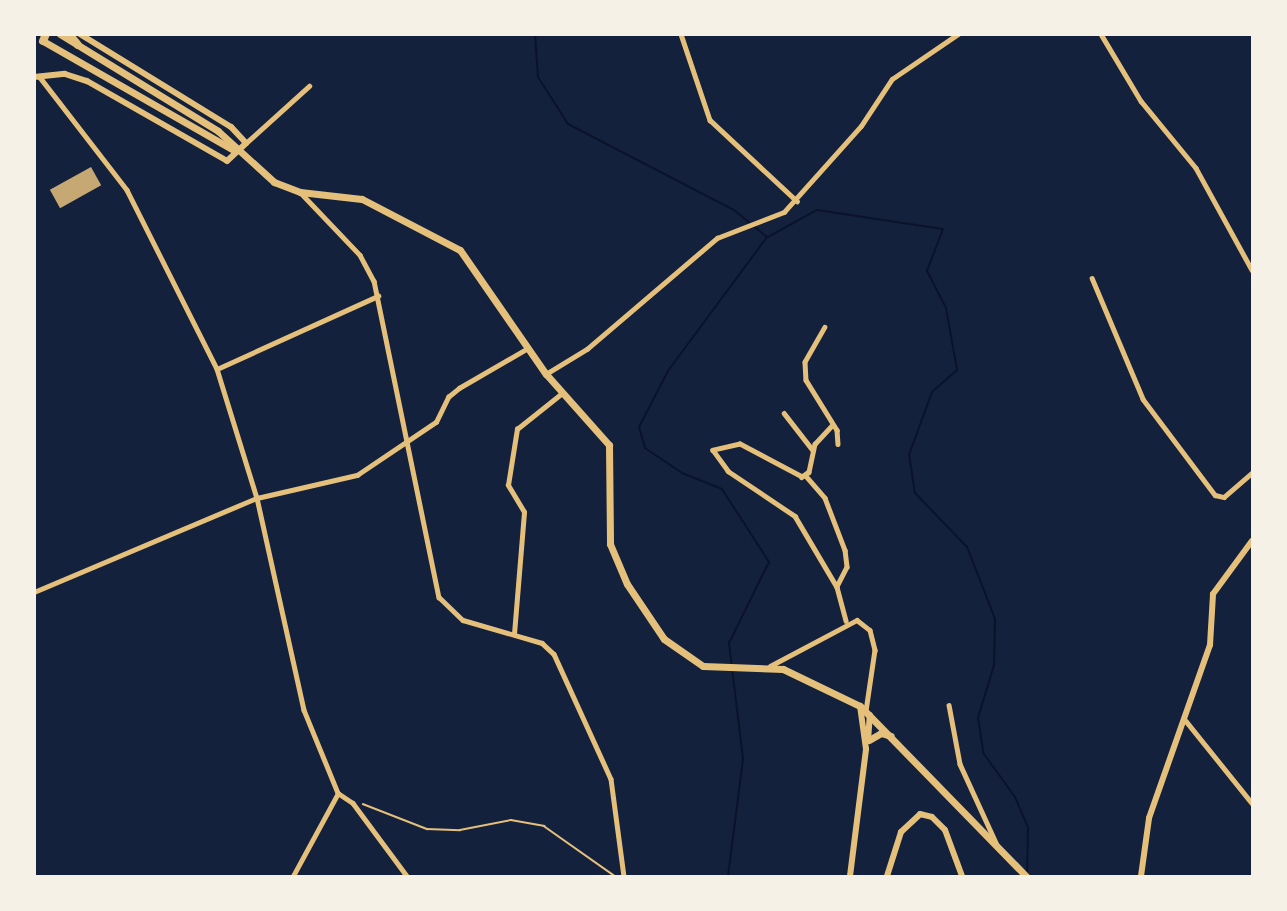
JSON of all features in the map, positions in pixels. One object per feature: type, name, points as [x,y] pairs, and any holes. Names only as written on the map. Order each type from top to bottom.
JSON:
[{"type":"highway","points":[[69,34],[78,45]]},
{"type":"main road","points":[[60,34],[218,131],[237,152],[268,179],[300,192],[362,199],[452,245],[467,258],[561,394],[609,445],[610,544],[627,584],[671,646],[689,661],[719,668],[770,666],[860,706],[894,738],[1026,876]]},
{"type":"main road","points":[[44,38],[237,152]]},
{"type":"main road","points":[[869,740],[881,733],[894,738]]},
{"type":"street","points":[[80,34],[231,127],[246,143]]},
{"type":"street","points":[[681,34],[710,120],[797,201]]},
{"type":"street","points":[[546,374],[568,364],[703,248],[735,229],[775,219],[797,201],[892,79],[958,34]]},
{"type":"street","points":[[1101,34],[1141,101],[1196,168],[1252,270]]},
{"type":"street","points":[[37,76],[78,78],[227,161],[309,86]]},
{"type":"street","points":[[37,76],[127,190],[217,369],[257,498],[304,710],[338,792],[353,802],[407,876]]},
{"type":"street","points":[[300,192],[360,255],[378,296],[439,597],[463,620],[514,634],[548,648],[576,692],[614,790],[624,876]]},
{"type":"street","points":[[1092,278],[1139,391],[1215,495],[1224,496],[1252,473]]},
{"type":"street","points":[[217,369],[378,296]]},
{"type":"street","points":[[825,327],[805,370],[810,392],[833,425],[838,444]]},
{"type":"street","points":[[34,592],[257,498],[357,475],[436,422],[447,397],[459,388],[528,348]]},
{"type":"street","points":[[514,634],[524,512],[508,485],[517,429],[561,394]]},
{"type":"street","points":[[784,412],[812,449]]},
{"type":"street","points":[[806,476],[812,449],[833,425]]},
{"type":"street","points":[[837,587],[847,567],[845,550],[825,498],[806,476],[740,444],[713,450],[728,471],[795,516],[837,587],[846,621]]},
{"type":"street","points":[[1141,876],[1149,819],[1186,722],[1210,645],[1216,588],[1252,541]]},
{"type":"street","points":[[770,666],[846,621],[863,623],[874,639],[868,713],[869,740],[864,756],[850,876]]},
{"type":"street","points":[[949,705],[960,764],[998,845]]},
{"type":"street","points":[[860,706],[864,756]]},
{"type":"street","points":[[1186,722],[1252,803]]},
{"type":"street","points":[[293,876],[338,792]]},
{"type":"street","points":[[887,876],[901,832],[920,814],[932,817],[945,830],[962,876]]},
{"type":"path","points":[[353,802],[427,829],[460,830],[511,820],[544,826],[615,876]]},
{"type":"building","points":[[91,167],[101,185],[60,208],[50,190]]},
{"type":"waterway","points":[[535,34],[538,77],[568,124],[734,210],[767,237],[668,371],[639,427],[645,448],[682,473],[722,489],[769,562],[729,643],[743,759],[728,876]]},
{"type":"waterway","points":[[768,237],[817,210],[943,229],[927,271],[946,308],[957,370],[932,392],[909,455],[915,493],[967,547],[995,619],[994,665],[978,718],[984,754],[1015,797],[1028,828],[1027,874]]}]
